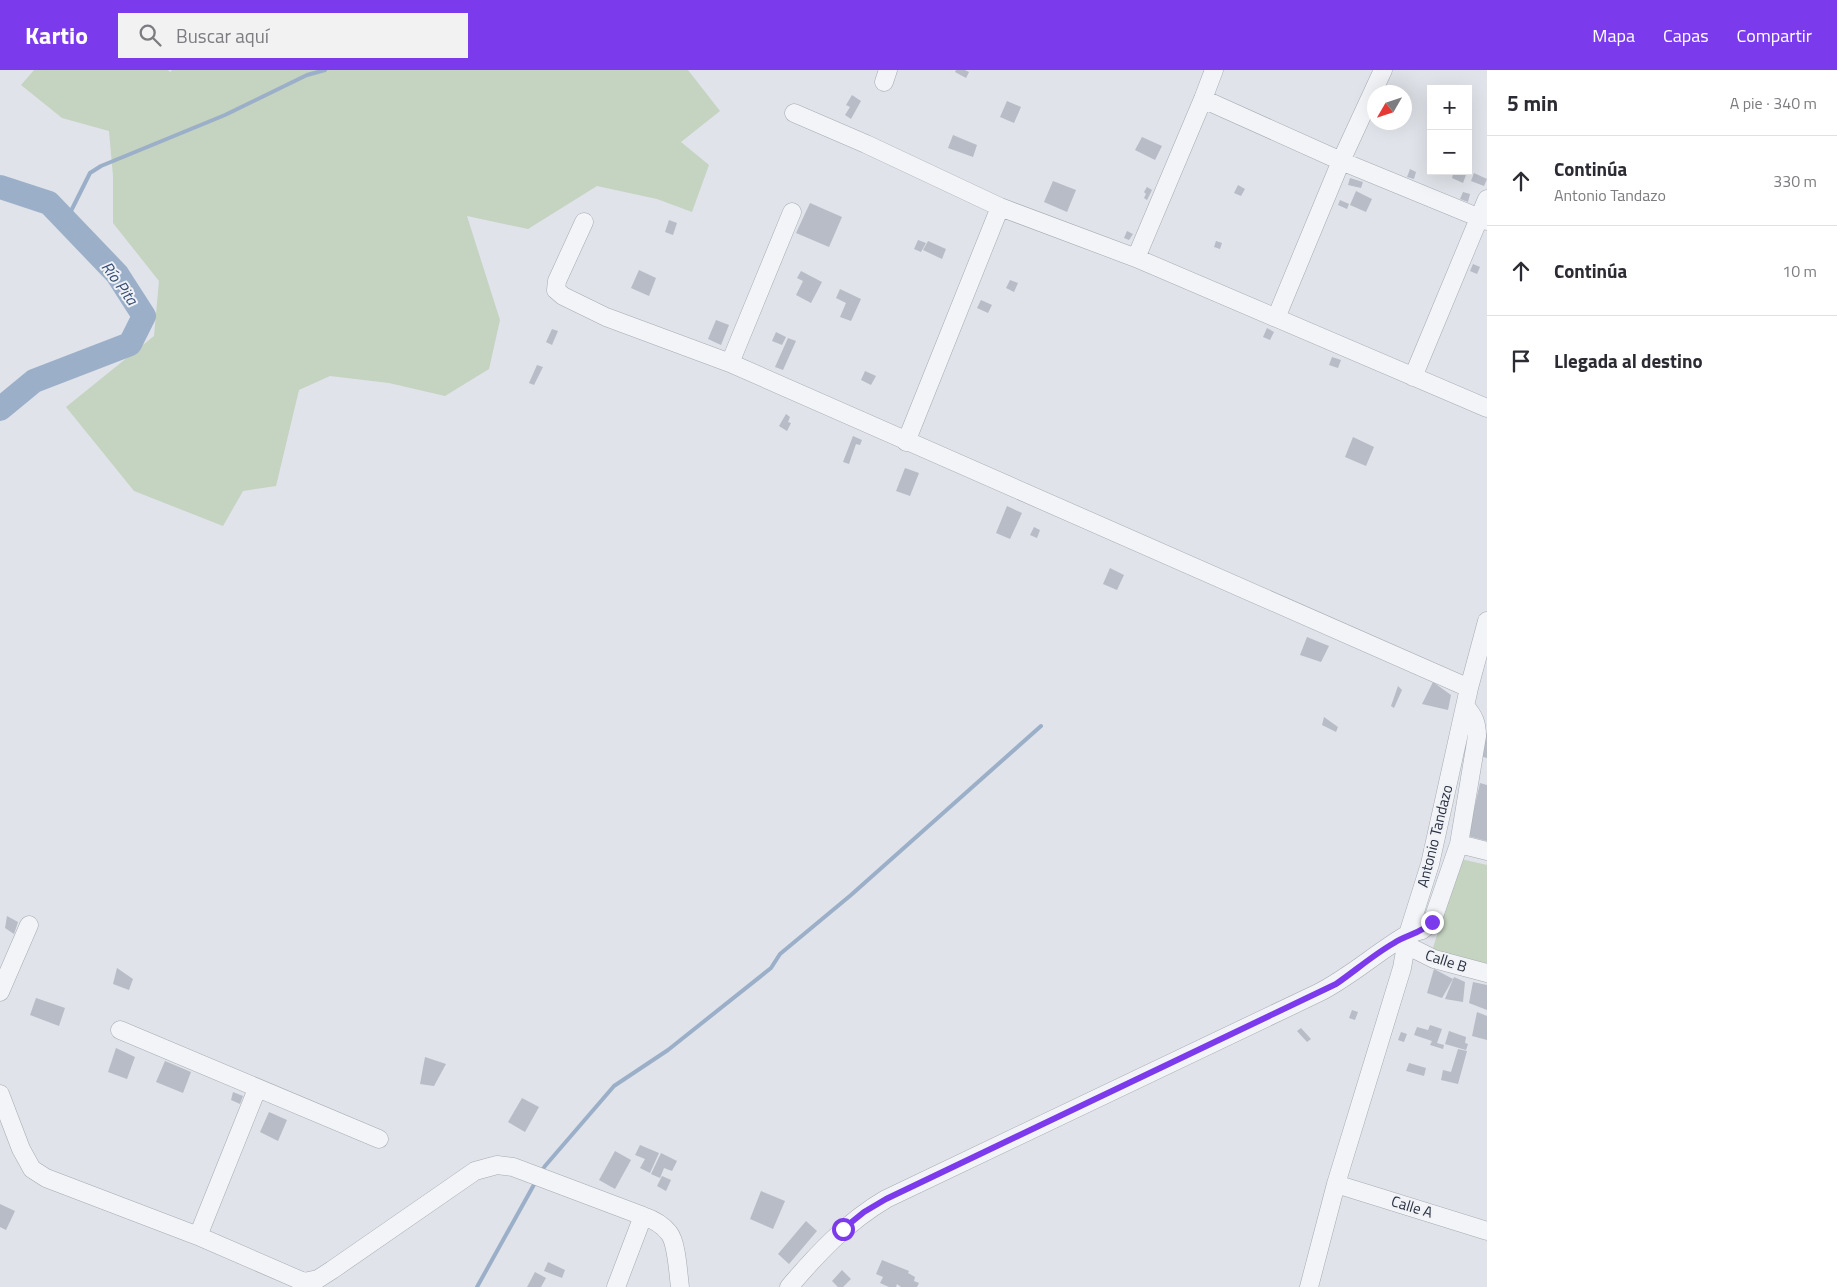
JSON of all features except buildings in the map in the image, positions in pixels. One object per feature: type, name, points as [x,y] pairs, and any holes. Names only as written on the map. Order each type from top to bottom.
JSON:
[{"type":"street","points":[[1136,258],[1214,70]]},
{"type":"street","points":[[1276,318],[1341,161],[1383,70]]},
{"type":"street","points":[[1203,100],[1341,161],[1483,220]]},
{"type":"street","points":[[794,113],[866,144],[1000,207],[1136,258],[1487,408]]},
{"type":"street","points":[[1413,377],[1483,220],[1487,199]]},
{"type":"street","points":[[906,442],[1000,207]]},
{"type":"street","points":[[730,363],[792,212]]},
{"type":"street","points":[[584,222],[558,281],[556,290],[563,296],[606,317],[730,363],[1469,688]]},
{"type":"street","name":"Antonio Tandazo","points":[[1310,1287],[1336,1184],[1402,968],[1407,940],[1430,864],[1469,688],[1487,621]]},
{"type":"street","points":[[789,1287],[816,1255],[843,1229],[864,1212],[886,1199],[1336,984],[1376,954],[1407,940],[1432,922],[1459,844],[1477,736],[1474,716],[1465,706]]},
{"type":"street","points":[[1459,844],[1487,851]]},
{"type":"street","points":[[0,992],[29,925]]},
{"type":"street","name":"Calle B","points":[[1407,940],[1434,959],[1487,973]]},
{"type":"street","points":[[120,1030],[379,1139]]},
{"type":"street","points":[[198,1236],[257,1089]]},
{"type":"street","points":[[0,1094],[21,1149],[32,1169],[46,1178],[198,1236],[304,1282],[318,1279],[475,1172],[497,1165],[513,1167],[643,1216],[661,1225],[670,1234],[675,1250],[680,1287]]},
{"type":"street","name":"Calle A","points":[[1336,1184],[1487,1231]]},
{"type":"street","points":[[616,1287],[643,1216]]},
{"type":"green space","points":[[34,70],[168,70],[170,72],[172,70],[688,70],[720,111],[681,142],[709,165],[692,212],[657,199],[597,186],[528,229],[467,216],[500,320],[489,369],[445,396],[389,383],[330,376],[299,390],[276,486],[243,491],[223,526],[134,491],[66,407],[154,336],[159,281],[113,223],[113,176],[109,131],[62,118],[21,85]]},
{"type":"green space","points":[[1461,859],[1487,865],[1487,966],[1432,951]]},
{"type":"waterway","points":[[66,221],[90,173],[101,166],[225,115],[307,75],[325,70]]},
{"type":"waterway","name":"Río Pita","points":[[0,187],[49,203],[117,274],[144,316],[130,344],[34,381],[0,409]]},
{"type":"waterway","points":[[541,1172],[614,1086],[668,1050],[771,968],[780,954],[851,895],[1041,726]]},
{"type":"waterway","points":[[477,1287],[536,1181]]},
{"type":"route","points":[[843,1229],[864,1212],[886,1199],[1336,984],[1376,954],[1408,934],[1422,930],[1432,922]]}]
